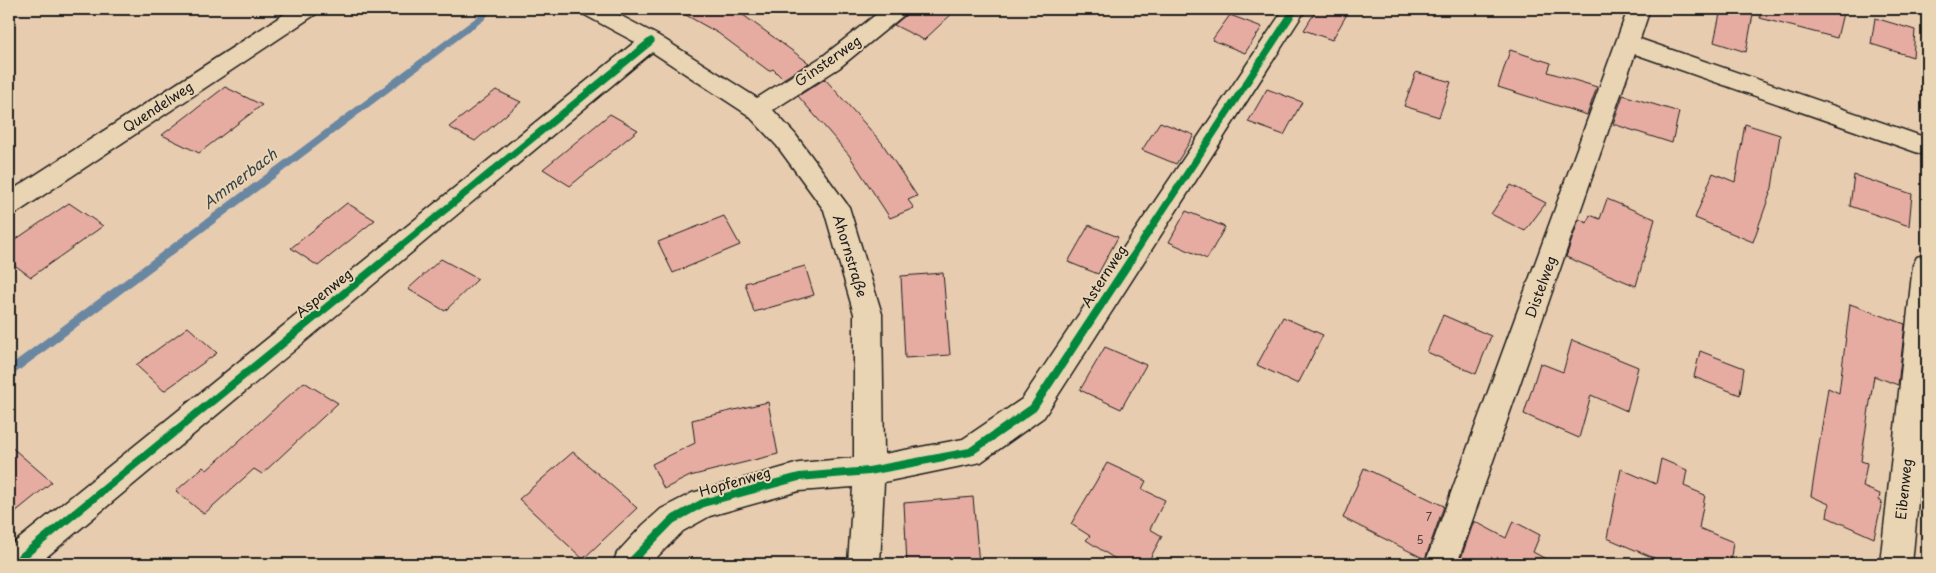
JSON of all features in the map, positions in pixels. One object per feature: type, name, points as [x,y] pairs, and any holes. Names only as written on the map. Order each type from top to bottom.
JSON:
[{"type":"street","name":"Quendelweg","points":[[9,205],[308,9]]},
{"type":"street","name":"Ahornstraße","points":[[591,9],[651,41],[757,109],[786,140],[836,207],[868,314],[869,471],[864,564]]},
{"type":"street","name":"Ginsterweg","points":[[757,109],[831,62],[897,9]]},
{"type":"street","name":"Asternweg","points":[[869,471],[970,452],[1032,408],[1295,9]]},
{"type":"street","name":"Distelweg","points":[[1441,564],[1639,9]]},
{"type":"street","name":"Aspenweg","points":[[13,564],[651,41]]},
{"type":"street","points":[[1628,43],[1927,147]]},
{"type":"street","name":"Eibenweg","points":[[1896,564],[1927,265]]},
{"type":"street","name":"Hopfenweg","points":[[629,564],[654,536],[672,520],[702,503],[799,477],[869,471]]},
{"type":"building","points":[[675,9],[727,9],[737,14],[739,12],[809,63],[783,79],[773,69],[769,71],[718,33]]},
{"type":"building","points":[[910,9],[957,9],[924,40],[894,25]]},
{"type":"building","points":[[1317,9],[1350,9],[1332,40],[1304,30]]},
{"type":"building","points":[[1721,9],[1754,9],[1746,52],[1714,42]]},
{"type":"building","points":[[1761,9],[1828,9],[1843,13],[1837,38],[1760,18]]},
{"type":"building","points":[[1230,15],[1262,27],[1245,53],[1212,40]]},
{"type":"building","points":[[1875,18],[1915,30],[1913,57],[1871,44]]},
{"type":"building","points":[[1510,50],[1551,63],[1548,72],[1597,87],[1587,115],[1498,87]]},
{"type":"building","points":[[1416,72],[1451,82],[1439,117],[1404,106]]},
{"type":"building","points":[[825,79],[882,143],[917,196],[908,200],[914,208],[890,218],[849,155],[798,96]]},
{"type":"building","points":[[225,87],[262,105],[199,153],[162,135]]},
{"type":"building","points":[[1267,89],[1302,102],[1284,135],[1248,122]]},
{"type":"building","points":[[496,90],[521,102],[475,141],[449,127]]},
{"type":"building","points":[[1623,95],[1679,112],[1672,143],[1613,124]]},
{"type":"building","points":[[610,114],[638,130],[570,186],[543,169]]},
{"type":"building","points":[[1160,122],[1194,135],[1176,164],[1142,150]]},
{"type":"building","points":[[1745,124],[1780,135],[1772,188],[1753,242],[1695,218],[1713,173],[1735,182]]},
{"type":"building","points":[[1854,175],[1912,194],[1909,226],[1850,206]]},
{"type":"building","points":[[1511,185],[1546,203],[1525,231],[1491,214]]},
{"type":"building","points":[[1607,199],[1655,219],[1636,286],[1566,257],[1579,219],[1587,223],[1590,215],[1600,219]]},
{"type":"building","points":[[69,203],[103,226],[31,277],[9,261],[9,244]]},
{"type":"building","points":[[347,203],[375,220],[318,266],[291,248]]},
{"type":"building","points":[[1186,211],[1225,227],[1207,259],[1169,242]]},
{"type":"building","points":[[724,216],[740,245],[673,273],[658,242]]},
{"type":"building","points":[[1089,225],[1118,237],[1098,274],[1068,262]]},
{"type":"building","points":[[441,259],[478,279],[445,311],[408,289]]},
{"type":"building","points":[[805,266],[814,295],[754,312],[745,283]]},
{"type":"building","points":[[943,273],[950,355],[905,358],[901,276]]},
{"type":"building","points":[[1850,304],[1905,324],[1898,385],[1874,376],[1861,461],[1867,463],[1863,487],[1880,494],[1879,500],[1882,501],[1874,538],[1827,517],[1829,504],[1811,496],[1828,388],[1839,393]]},
{"type":"building","points":[[1443,315],[1491,336],[1476,374],[1427,352]]},
{"type":"building","points":[[1283,317],[1323,335],[1298,384],[1257,365]]},
{"type":"building","points":[[188,327],[217,353],[164,391],[136,365]]},
{"type":"building","points":[[1572,340],[1638,367],[1627,411],[1591,395],[1579,438],[1524,414],[1540,363],[1563,372]]},
{"type":"building","points":[[1105,347],[1146,365],[1121,409],[1080,390]]},
{"type":"building","points":[[1700,351],[1744,368],[1740,395],[1694,377]]},
{"type":"building","points":[[304,382],[338,403],[262,474],[254,469],[204,514],[176,491],[203,467],[207,470]]},
{"type":"building","points":[[768,402],[778,454],[690,476],[664,489],[652,464],[695,443],[692,420]]},
{"type":"building","points":[[9,445],[52,482],[9,517]]},
{"type":"building","points":[[573,452],[637,508],[583,559],[519,499]]},
{"type":"building","points":[[1661,459],[1687,470],[1684,486],[1705,495],[1699,528],[1733,542],[1730,564],[1668,564],[1607,538],[1621,469],[1656,484]]},
{"type":"building","points":[[1107,463],[1146,481],[1142,489],[1165,500],[1150,529],[1162,536],[1147,564],[1123,564],[1086,540],[1090,536],[1071,524]]},
{"type":"building","points":[[1364,468],[1444,506],[1425,559],[1343,518]]},
{"type":"building","points":[[973,497],[979,564],[907,564],[904,503]]},
{"type":"building","points":[[1474,521],[1506,538],[1513,521],[1540,535],[1533,552],[1555,564],[1459,564]]},
{"type":"waterway","name":"Ammerbach","points":[[9,372],[481,18],[489,9]]},
{"type":"cycle path","points":[[629,564],[654,536],[672,520],[703,503],[799,477],[869,471],[970,452],[1033,408],[1295,9]]},
{"type":"cycle path","points":[[13,564],[651,41]]}]
